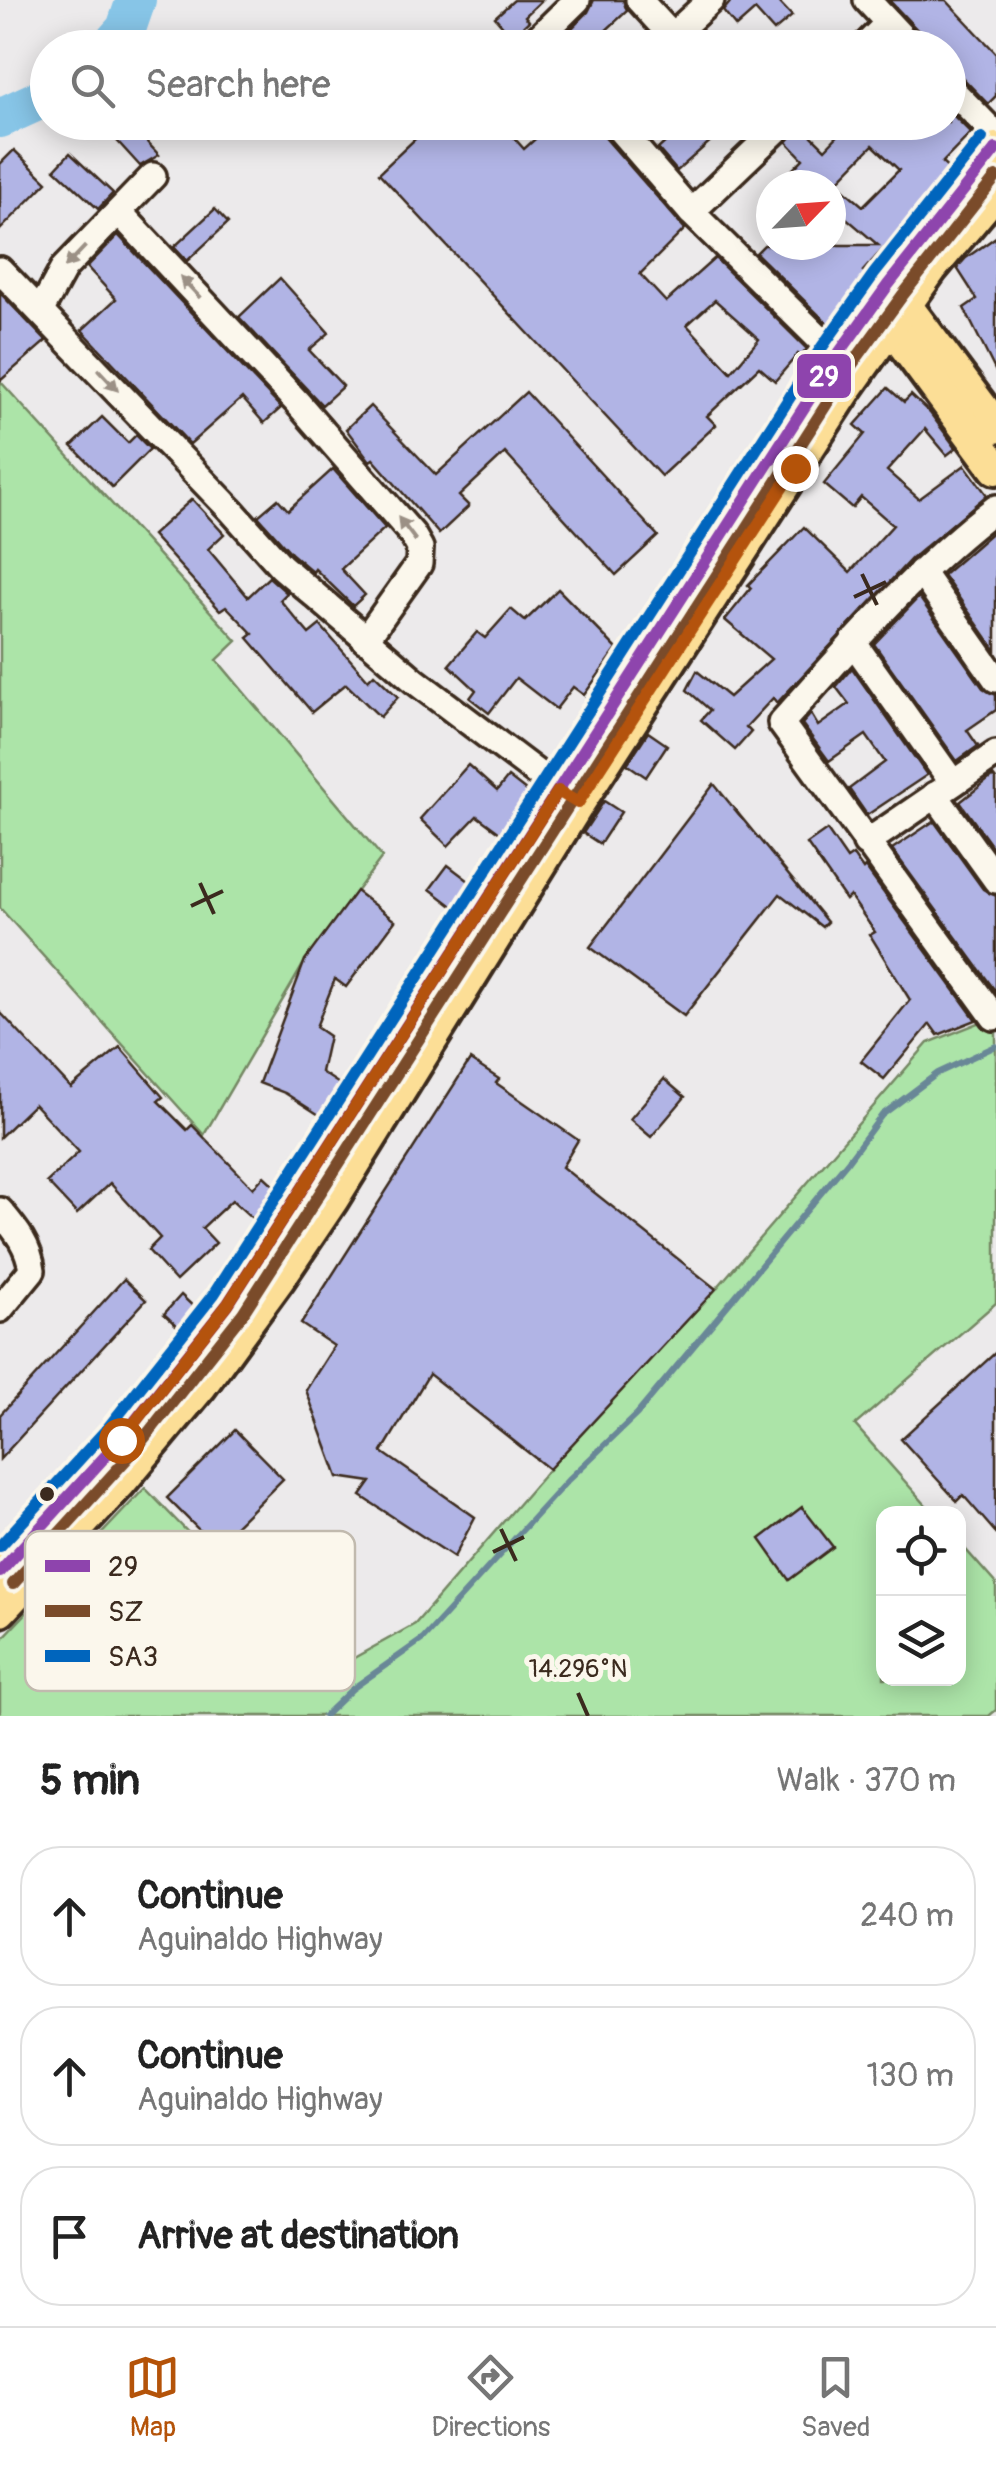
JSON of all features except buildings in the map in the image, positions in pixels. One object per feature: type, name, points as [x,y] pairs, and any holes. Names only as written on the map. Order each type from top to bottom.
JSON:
[{"type":"main road","points":[[51,1531],[121,1440],[238,1312],[568,797],[996,149]]},
{"type":"main road","points":[[568,797],[837,356],[892,309],[996,190]]},
{"type":"main road","points":[[892,309],[996,427]]},
{"type":"main road","points":[[892,309],[996,468]]},
{"type":"main road","points":[[3,1593],[25,1564]]},
{"type":"street","points":[[546,30],[577,0]]},
{"type":"street","points":[[639,0],[658,30]]},
{"type":"street","points":[[678,30],[711,0]]},
{"type":"street","points":[[867,0],[895,30]]},
{"type":"street","points":[[881,30],[888,23]]},
{"type":"street","points":[[966,105],[996,136]]},
{"type":"street","points":[[629,140],[691,212],[837,356]]},
{"type":"street","points":[[691,212],[766,140]]},
{"type":"street","points":[[41,310],[64,268],[154,176]]},
{"type":"street","points":[[119,212],[296,402],[412,534],[420,548],[419,564],[365,640]]},
{"type":"street","points":[[0,270],[281,566],[365,640],[568,797]]},
{"type":"street","points":[[994,1017],[781,723],[922,572],[960,535],[996,508]]},
{"type":"street","points":[[922,572],[996,679]]},
{"type":"street","points":[[853,642],[996,880]]},
{"type":"street","points":[[866,843],[944,788],[994,760]]},
{"type":"street","points":[[0,1211],[19,1234],[32,1270],[0,1310]]},
{"type":"green space","points":[[0,381],[237,641],[217,660],[382,857],[307,958],[204,1135],[0,908]]},
{"type":"green space","points":[[996,1016],[996,1303],[855,1425],[927,1506],[876,1506],[876,1686],[966,1686],[966,1550],[996,1584],[996,1710],[989,1716],[0,1716],[0,1641],[25,1615],[25,1691],[355,1691],[355,1657],[415,1624],[549,1469],[716,1289],[928,1043]]},
{"type":"green space","points":[[145,1488],[187,1531],[104,1531]]},
{"type":"waterway","points":[[125,30],[136,0]]},
{"type":"waterway","points":[[0,118],[30,104]]},
{"type":"waterway","points":[[355,1687],[423,1639],[568,1480],[637,1414],[882,1115],[938,1073],[996,1046]]},
{"type":"waterway","points":[[324,1716],[350,1691]]},
{"type":"transit line","name":"SA3","points":[[0,1546],[108,1428],[214,1294],[822,347],[874,274],[982,138]]},
{"type":"transit line","name":"29","points":[[37,1531],[121,1439],[228,1304],[837,356],[996,149]]},
{"type":"transit line","name":"SZ","points":[[61,1531],[134,1451],[243,1313],[851,366],[996,177]]},
{"type":"transit line","name":"29","points":[[0,1572],[25,1545]]},
{"type":"transit line","name":"SZ","points":[[13,1584],[25,1571]]},
{"type":"route","points":[[121,1440],[228,1304],[558,791],[578,803],[795,468]]}]
